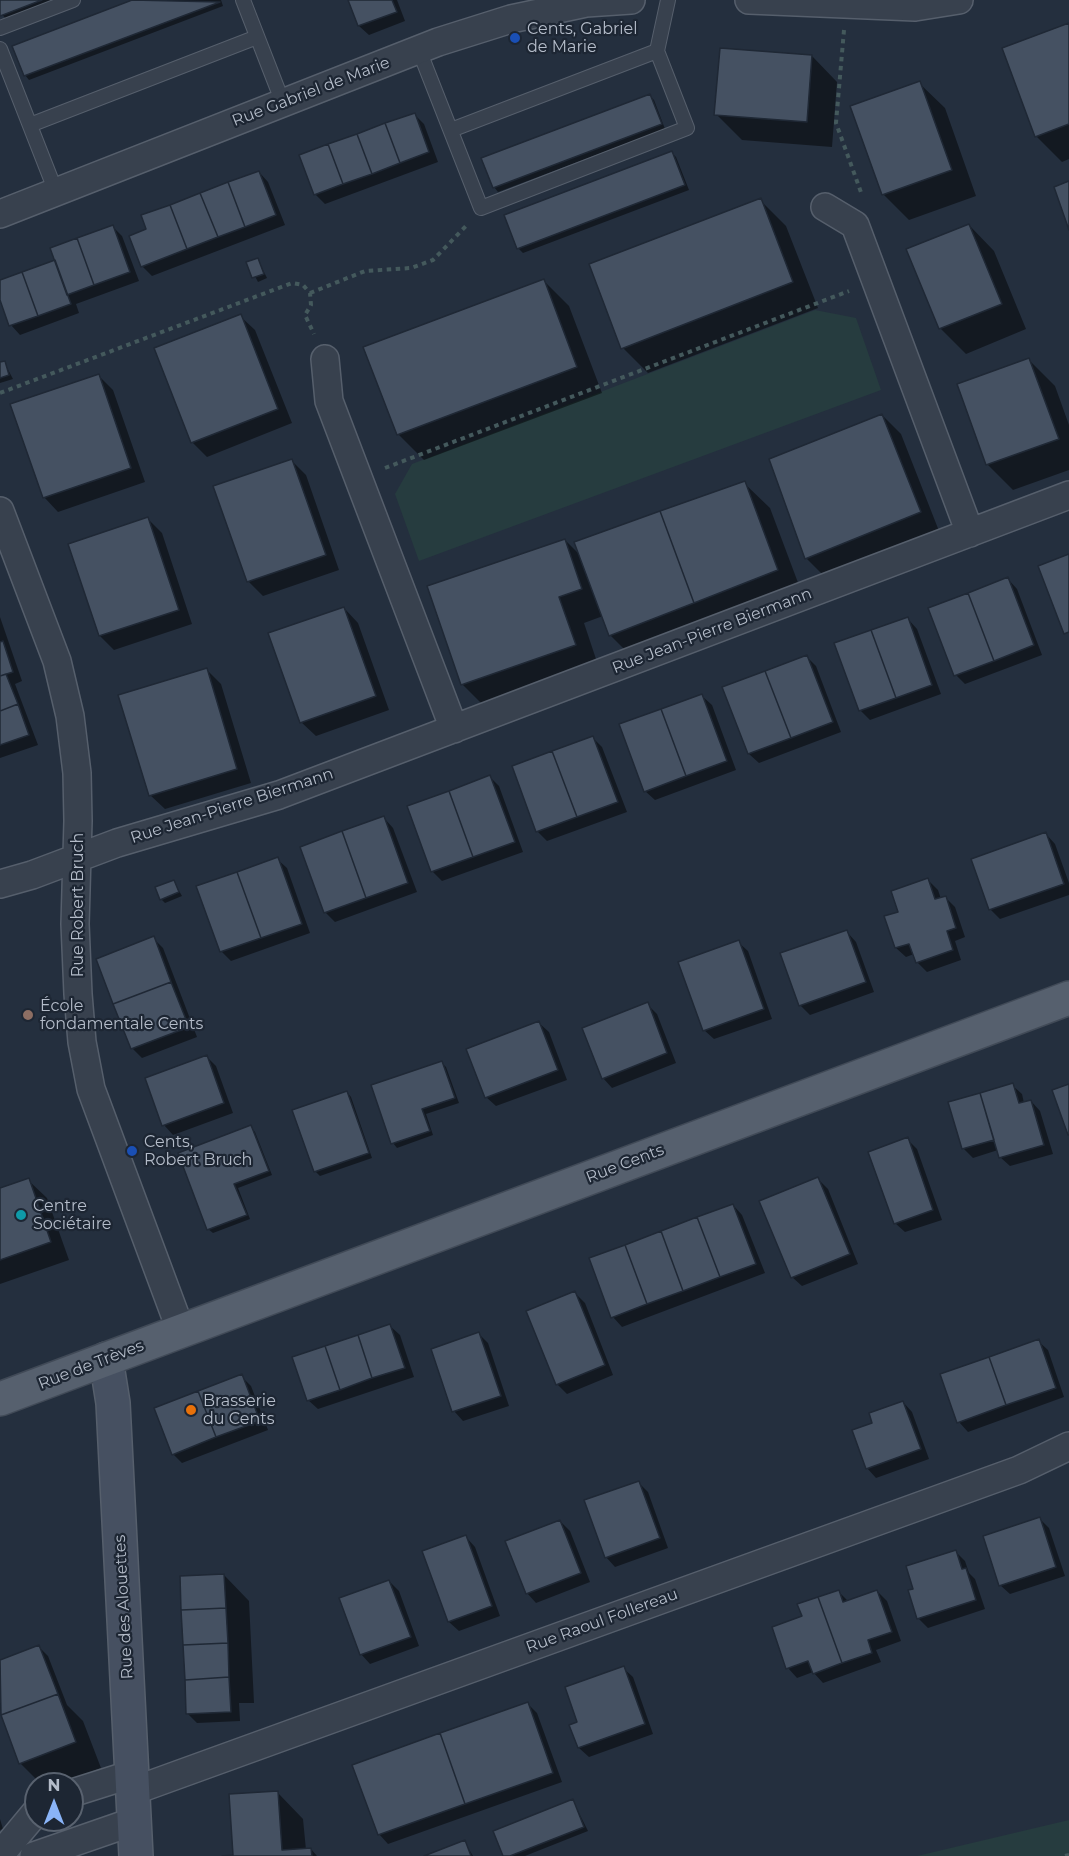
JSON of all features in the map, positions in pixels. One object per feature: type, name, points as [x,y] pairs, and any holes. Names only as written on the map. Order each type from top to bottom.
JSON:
[{"type":"main road","name":"Rue Cents","points":[[181,1331],[1069,998]]},
{"type":"main road","name":"Rue de Trèves","points":[[0,1399],[181,1331]]},
{"type":"main road","name":"Rue des Alouettes","points":[[106,1359],[113,1403],[136,1856]]},
{"type":"street","name":"Rue Gabriel de Marie","points":[[0,214],[420,50],[511,19],[586,3],[631,0]]},
{"type":"street","points":[[749,0],[846,6],[915,7],[959,0]]},
{"type":"street","points":[[825,207],[855,225],[970,532]]},
{"type":"street","points":[[326,359],[329,402],[454,729]]},
{"type":"street","name":"Rue Jean-Pierre Biermann","points":[[0,884],[117,843],[279,795],[1069,495]]},
{"type":"street","name":"Rue Robert Bruch","points":[[0,511],[57,661],[70,716],[77,782],[75,924],[78,994],[82,1042],[91,1089],[181,1331]]},
{"type":"street","name":"Rue Raoul Follereau","points":[[34,1856],[133,1796],[1018,1470],[1069,1446]]},
{"type":"street","name":"Rue Raoul Follereau","points":[[84,1794],[133,1796]]},
{"type":"street","points":[[0,1855],[24,1826]]},
{"type":"lane","points":[[0,28],[73,0]]},
{"type":"lane","points":[[243,0],[283,103]]},
{"type":"lane","points":[[420,50],[481,208],[687,128],[657,51],[668,0]]},
{"type":"lane","points":[[30,125],[257,37]]},
{"type":"lane","points":[[0,49],[56,192]]},
{"type":"lane","points":[[451,130],[657,51]]},
{"type":"path","points":[[846,6],[836,123],[871,219],[855,225]]},
{"type":"path","points":[[310,293],[365,271],[411,268],[433,260],[481,208]]},
{"type":"path","points":[[359,478],[877,280]]},
{"type":"path","points":[[0,393],[292,282],[303,285],[310,293],[311,305],[305,315],[326,359]]},
{"type":"green space","points":[[815,310],[856,318],[881,390],[419,561],[395,494],[412,464]]},
{"type":"green space","points":[[1069,1820],[1069,1856],[917,1856]]},
{"type":"building","points":[[0,0],[42,0],[0,16]]},
{"type":"building","points":[[132,0],[220,2],[24,76],[12,46]]},
{"type":"building","points":[[348,0],[392,0],[397,12],[358,26]]},
{"type":"building","points":[[1069,23],[1069,124],[1035,137],[1002,48]]},
{"type":"building","points":[[720,48],[812,55],[807,122],[714,115]]},
{"type":"building","points":[[920,81],[952,170],[882,195],[850,106]]},
{"type":"building","points":[[650,94],[662,124],[493,188],[481,158]]},
{"type":"building","points":[[415,113],[429,152],[400,163],[385,123]]},
{"type":"building","points":[[385,123],[400,163],[372,174],[357,134]]},
{"type":"building","points":[[357,134],[372,174],[343,184],[328,144]]},
{"type":"building","points":[[328,144],[343,184],[314,195],[299,155]]},
{"type":"building","points":[[672,151],[685,185],[517,249],[504,215]]},
{"type":"building","points":[[259,171],[276,215],[245,227],[228,182]]},
{"type":"building","points":[[1069,181],[1069,230],[1054,187]]},
{"type":"building","points":[[228,182],[245,227],[218,237],[200,193]]},
{"type":"building","points":[[200,193],[218,237],[187,249],[170,205]]},
{"type":"building","points":[[761,198],[793,282],[621,349],[589,264]]},
{"type":"building","points":[[170,205],[187,249],[141,267],[129,236],[146,229],[141,215]]},
{"type":"building","points":[[969,224],[1002,304],[939,329],[906,249]]},
{"type":"building","points":[[113,225],[130,272],[94,285],[77,238]]},
{"type":"building","points":[[77,238],[94,285],[67,295],[50,248]]},
{"type":"building","points":[[258,258],[264,274],[252,278],[246,262]]},
{"type":"building","points":[[55,260],[71,304],[38,316],[22,272]]},
{"type":"building","points":[[22,272],[38,316],[9,326],[0,300],[0,280]]},
{"type":"building","points":[[544,279],[577,367],[397,435],[363,347]]},
{"type":"building","points":[[241,314],[278,409],[191,443],[154,348]]},
{"type":"building","points":[[1029,358],[1059,439],[986,465],[957,384]]},
{"type":"building","points":[[5,361],[9,375],[0,378],[0,362]]},
{"type":"building","points":[[99,374],[131,468],[43,498],[10,404]]},
{"type":"building","points":[[882,414],[921,512],[805,559],[769,459]]},
{"type":"building","points":[[292,459],[326,555],[247,582],[213,486]]},
{"type":"building","points":[[745,481],[778,570],[694,603],[660,511]]},
{"type":"building","points":[[660,511],[694,603],[609,636],[574,542]]},
{"type":"building","points":[[148,517],[179,610],[99,636],[68,544]]},
{"type":"building","points":[[565,539],[582,589],[559,597],[576,645],[461,685],[427,586]]},
{"type":"building","points":[[1069,554],[1069,632],[1064,634],[1038,566]]},
{"type":"building","points":[[1008,577],[1034,645],[994,661],[968,593]]},
{"type":"building","points":[[968,593],[994,661],[954,676],[928,608]]},
{"type":"building","points":[[344,607],[376,696],[300,723],[268,633]]},
{"type":"building","points":[[908,617],[932,685],[896,698],[871,630]]},
{"type":"building","points":[[871,630],[896,698],[859,711],[834,643]]},
{"type":"building","points":[[3,641],[13,672],[0,676],[0,642]]},
{"type":"building","points":[[807,655],[833,722],[791,738],[765,671]]},
{"type":"building","points":[[207,668],[237,769],[149,796],[118,695]]},
{"type":"building","points":[[765,671],[791,738],[748,754],[722,687]]},
{"type":"building","points":[[6,674],[18,704],[0,711],[0,676]]},
{"type":"building","points":[[702,694],[727,761],[686,776],[661,709]]},
{"type":"building","points":[[18,704],[29,735],[0,745],[0,711]]},
{"type":"building","points":[[661,709],[686,776],[644,792],[619,724]]},
{"type":"building","points":[[593,736],[618,802],[577,817],[552,751]]},
{"type":"building","points":[[552,751],[577,817],[536,832],[512,766]]},
{"type":"building","points":[[490,775],[515,842],[473,857],[449,791]]},
{"type":"building","points":[[449,791],[473,857],[431,872],[407,806]]},
{"type":"building","points":[[384,816],[408,883],[366,898],[342,831]]},
{"type":"building","points":[[342,831],[366,898],[324,913],[300,847]]},
{"type":"building","points":[[1046,832],[1064,884],[989,910],[971,859]]},
{"type":"building","points":[[278,857],[302,924],[261,938],[237,872]]},
{"type":"building","points":[[237,872],[261,938],[220,952],[196,886]]},
{"type":"building","points":[[928,878],[935,899],[946,896],[956,928],[947,931],[953,950],[916,963],[909,944],[895,948],[884,916],[898,912],[891,891]]},
{"type":"building","points":[[174,880],[179,892],[160,900],[155,887]]},
{"type":"building","points":[[847,930],[866,982],[799,1006],[780,953]]},
{"type":"building","points":[[154,936],[171,982],[113,1004],[96,959]]},
{"type":"building","points":[[739,940],[764,1009],[703,1031],[678,962]]},
{"type":"building","points":[[171,982],[189,1027],[131,1049],[113,1004]]},
{"type":"building","points":[[648,1002],[667,1053],[602,1079],[582,1028]]},
{"type":"building","points":[[539,1021],[558,1070],[485,1098],[466,1049]]},
{"type":"building","points":[[207,1055],[224,1103],[162,1126],[145,1078]]},
{"type":"building","points":[[442,1061],[455,1098],[422,1109],[430,1131],[391,1144],[371,1085]]},
{"type":"building","points":[[1013,1083],[1019,1103],[1031,1100],[1044,1145],[999,1158],[980,1093]]},
{"type":"building","points":[[1069,1084],[1069,1135],[1068,1135],[1052,1090]]},
{"type":"building","points":[[347,1091],[369,1153],[314,1172],[292,1110]]},
{"type":"building","points":[[980,1093],[994,1140],[962,1149],[948,1102]]},
{"type":"building","points":[[251,1125],[269,1171],[234,1184],[247,1215],[207,1230],[178,1153]]},
{"type":"building","points":[[908,1137],[933,1210],[894,1224],[868,1152]]},
{"type":"building","points":[[818,1177],[850,1254],[791,1278],[759,1201]]},
{"type":"building","name":"Centre Sociétaire","points":[[29,1178],[51,1242],[0,1260],[0,1188]]},
{"type":"building","points":[[733,1204],[756,1264],[720,1277],[697,1217]]},
{"type":"building","points":[[697,1217],[720,1277],[683,1291],[661,1231]]},
{"type":"building","points":[[661,1231],[683,1291],[647,1304],[625,1245]]},
{"type":"building","points":[[625,1245],[647,1304],[611,1318],[589,1258]]},
{"type":"building","points":[[575,1291],[605,1365],[556,1385],[526,1311]]},
{"type":"building","points":[[390,1324],[405,1368],[372,1378],[358,1335]]},
{"type":"building","points":[[479,1332],[501,1396],[452,1412],[431,1349]]},
{"type":"building","points":[[358,1335],[372,1378],[340,1390],[325,1346]]},
{"type":"building","points":[[1039,1339],[1056,1388],[1006,1405],[989,1357]]},
{"type":"building","points":[[325,1346],[340,1390],[307,1401],[292,1357]]},
{"type":"building","points":[[989,1357],[1006,1405],[957,1423],[940,1374]]},
{"type":"building","points":[[242,1374],[260,1421],[216,1437],[198,1391]]},
{"type":"building","points":[[198,1391],[216,1437],[172,1455],[154,1408]]},
{"type":"building","points":[[903,1401],[921,1449],[866,1469],[852,1430],[872,1423],[869,1413]]},
{"type":"building","points":[[639,1481],[660,1538],[605,1558],[584,1500]]},
{"type":"building","points":[[1040,1517],[1056,1567],[999,1586],[983,1536]]},
{"type":"building","points":[[560,1520],[581,1573],[526,1594],[505,1541]]},
{"type":"building","points":[[466,1535],[492,1606],[448,1622],[422,1551]]},
{"type":"building","points":[[956,1550],[962,1569],[966,1568],[976,1600],[917,1619],[908,1590],[913,1589],[906,1566]]},
{"type":"building","points":[[224,1574],[226,1608],[181,1610],[180,1576]]},
{"type":"building","points":[[389,1580],[411,1637],[360,1655],[339,1598]]},
{"type":"building","points":[[839,1590],[843,1602],[877,1590],[892,1632],[868,1640],[872,1653],[842,1663],[818,1597]]},
{"type":"building","points":[[818,1597],[842,1663],[813,1674],[808,1661],[786,1669],[772,1627],[802,1616],[797,1604]]},
{"type":"building","points":[[226,1608],[228,1643],[183,1645],[181,1610]]},
{"type":"building","points":[[228,1643],[229,1677],[185,1680],[183,1645]]},
{"type":"building","points":[[39,1645],[58,1694],[1,1715],[0,1660]]},
{"type":"building","points":[[624,1666],[645,1724],[578,1748],[569,1725],[577,1722],[565,1687]]},
{"type":"building","points":[[229,1677],[231,1712],[186,1714],[185,1680]]},
{"type":"building","points":[[58,1694],[76,1742],[19,1764],[1,1715]]},
{"type":"building","points":[[528,1702],[553,1773],[465,1804],[440,1733]]},
{"type":"building","points":[[440,1733],[465,1804],[378,1835],[352,1765]]},
{"type":"building","points":[[278,1791],[282,1850],[311,1848],[312,1856],[222,1856],[233,1855],[229,1794]]},
{"type":"building","points":[[573,1799],[584,1827],[510,1856],[503,1856],[493,1831]]},
{"type":"building","points":[[465,1840],[471,1856],[424,1856]]},
{"type":"place","name":"Cents, Gabriel de Marie","points":[[515,38]]},
{"type":"place","name":"École fondamentale Cents","points":[[28,1015]]},
{"type":"place","name":"Cents, Robert Bruch","points":[[132,1151]]},
{"type":"place","name":"Centre Sociétaire","points":[[21,1215]]},
{"type":"place","name":"Brasserie du Cents","points":[[191,1410]]}]
